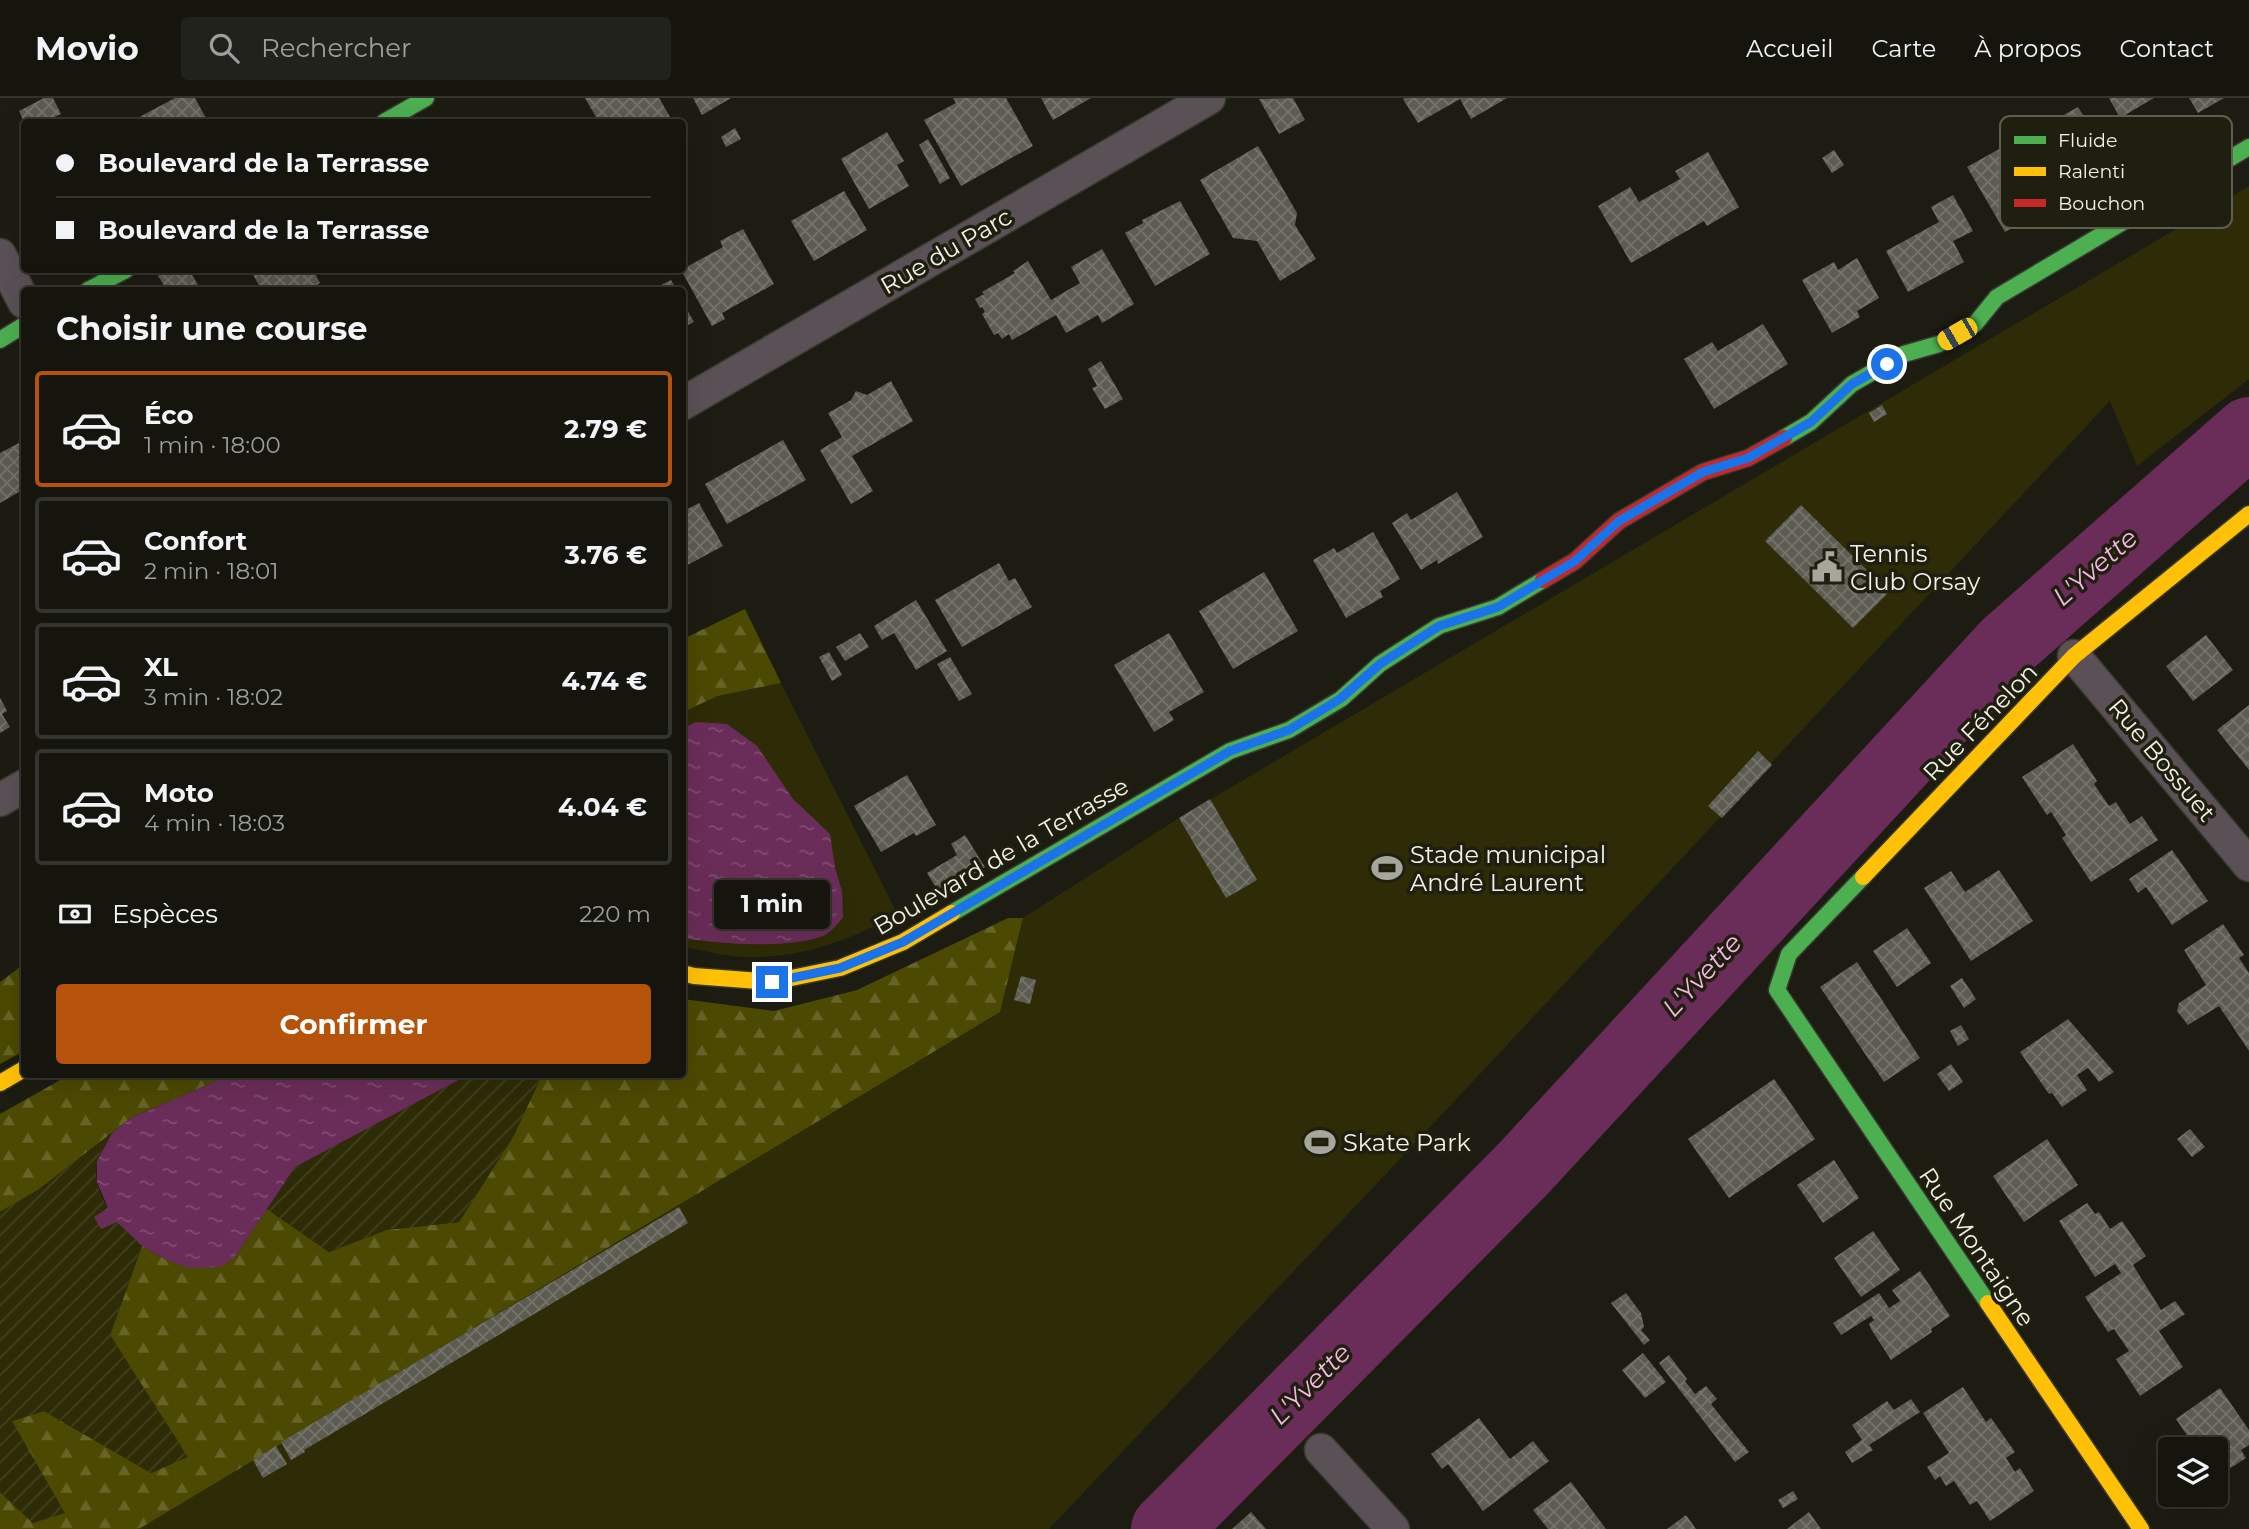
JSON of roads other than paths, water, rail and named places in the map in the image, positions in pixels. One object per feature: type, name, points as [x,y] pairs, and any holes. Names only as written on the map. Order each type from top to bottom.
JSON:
[{"type":"street","points":[[389,119],[426,98]]},
{"type":"street","name":"Rue du Parc","points":[[686,402],[1209,98]]},
{"type":"street","name":"Boulevard de la Terrasse","points":[[2232,157],[2249,147]]},
{"type":"street","name":"Boulevard de la Terrasse","points":[[686,974],[772,982],[840,968],[903,942],[1230,751],[1289,730],[1340,699],[1380,664],[1439,626],[1498,607],[1575,561],[1619,521],[1703,472],[1748,458],[1811,422],[1852,384],[1904,354],[1939,345],[1975,324],[1997,297],[2113,228]]},
{"type":"street","points":[[0,255],[21,296]]},
{"type":"street","points":[[94,287],[120,273]]},
{"type":"street","points":[[0,340],[21,328]]},
{"type":"street","name":"Rue Fénelon","points":[[1777,990],[1789,954],[2074,656],[2249,514]]},
{"type":"street","name":"Rue Bossuet","points":[[2074,656],[2249,865]]},
{"type":"street","points":[[0,800],[21,788]]},
{"type":"street","name":"Rue Montaigne","points":[[1777,990],[2141,1529]]},
{"type":"street","points":[[0,1083],[21,1071]]},
{"type":"street","points":[[1321,1450],[1393,1529]]},
{"type":"water","points":[[696,722],[727,724],[757,746],[793,799],[830,834],[835,868],[842,891],[843,918],[826,935],[792,943],[773,944],[686,938],[686,727]]},
{"type":"water","points":[[223,1078],[462,1078],[295,1167],[235,1257],[220,1267],[189,1268],[169,1261],[142,1246],[117,1222],[101,1229],[94,1217],[108,1208],[97,1182],[97,1161],[112,1133],[131,1118]]},
{"type":"waterway","name":"L'Yvette","points":[[1166,1529],[1523,1169],[2007,645],[2249,432]]},
{"type":"place","name":"Tennis Club Orsay","points":[[1827,567]]},
{"type":"place","name":"Stade municipal André Laurent","points":[[1387,868]]},
{"type":"place","name":"Skate Park","points":[[1320,1142]]}]
